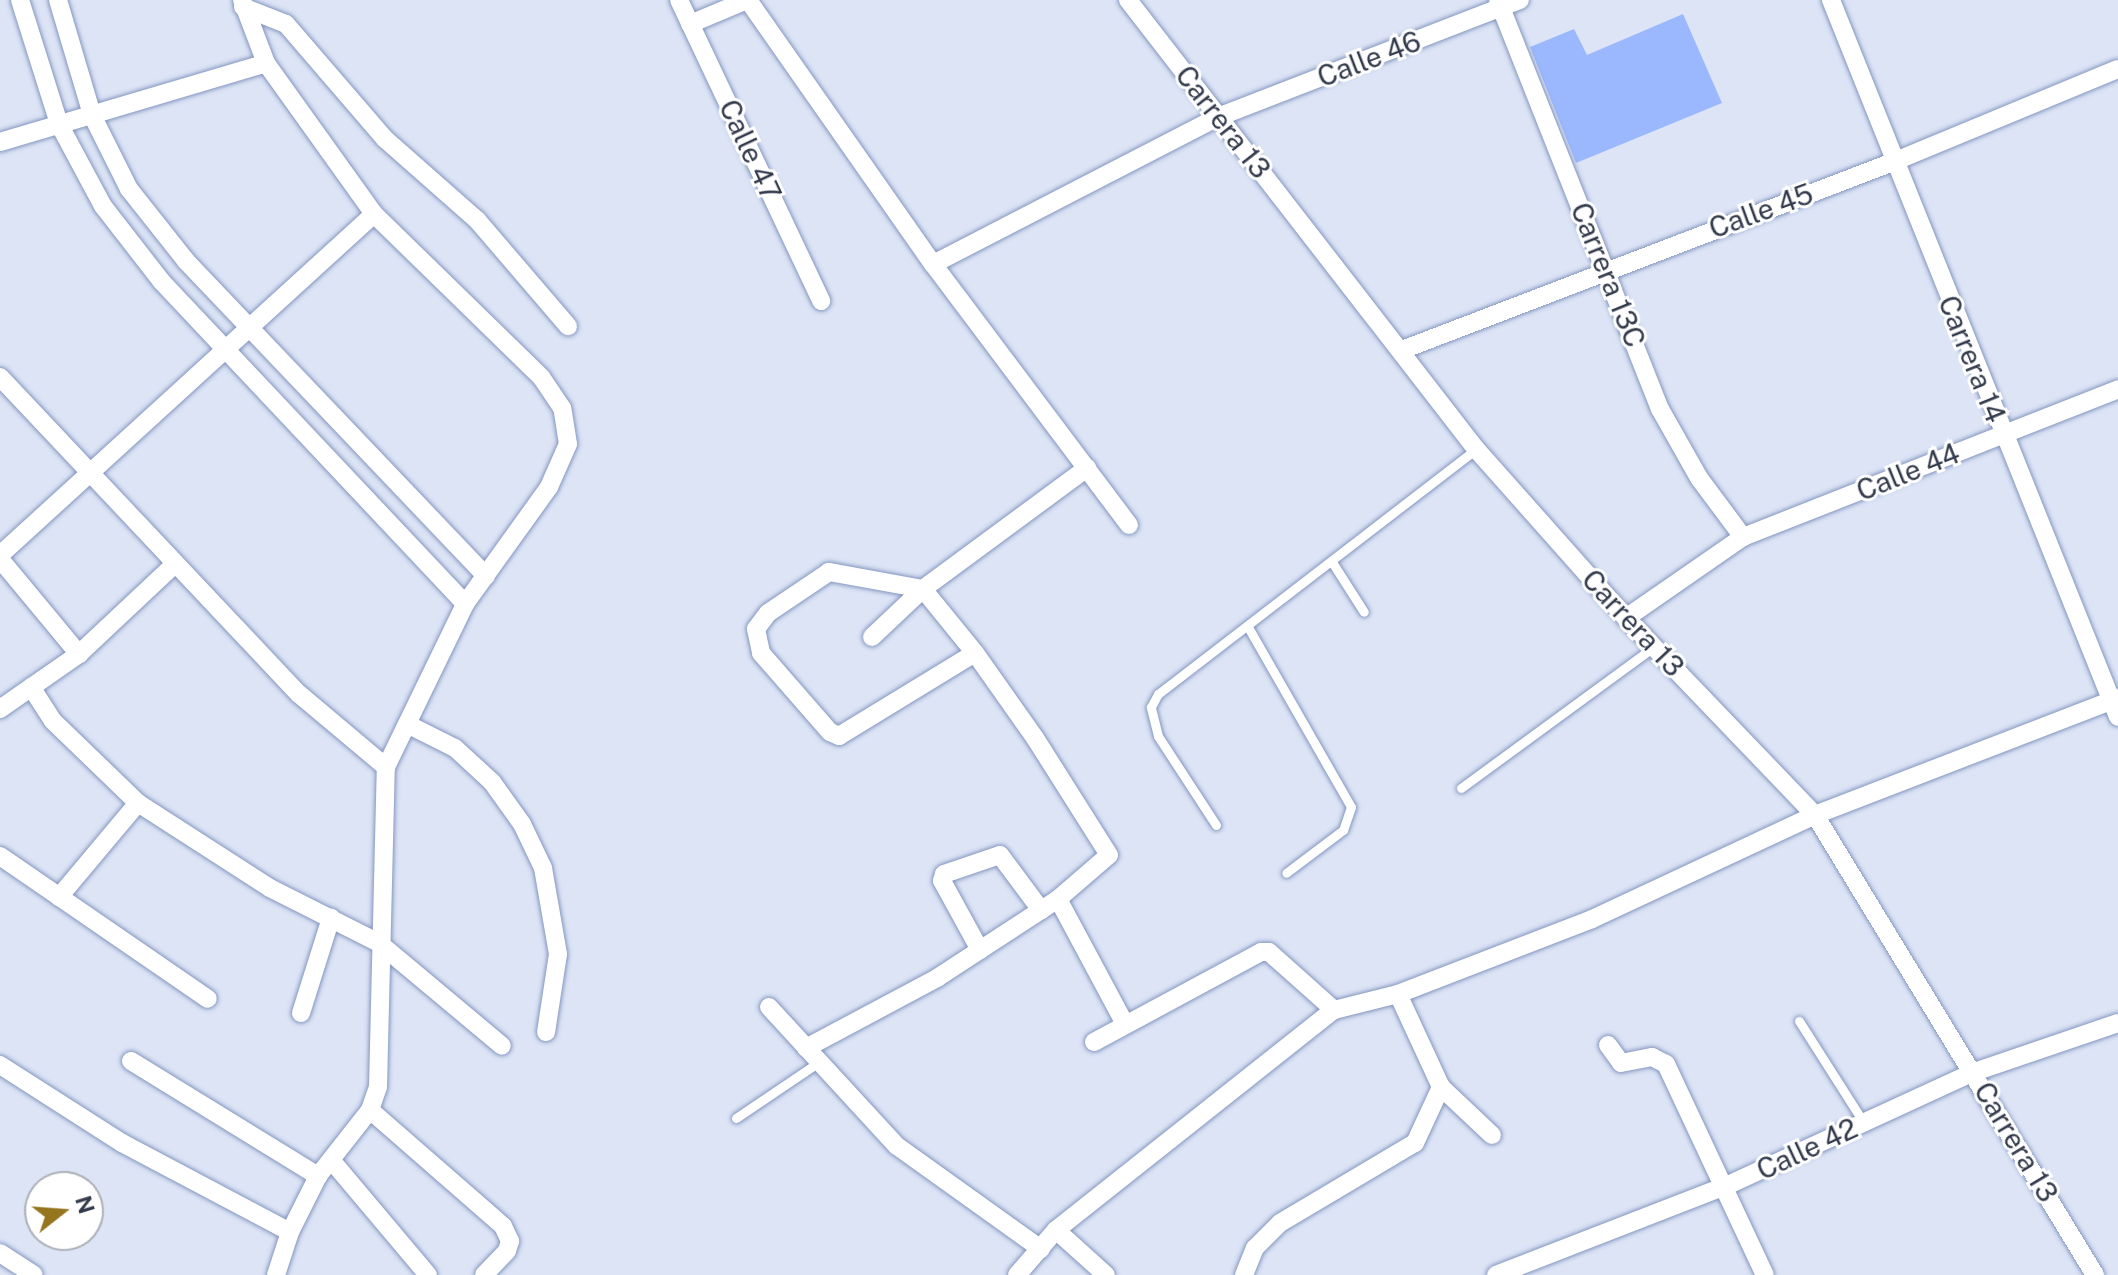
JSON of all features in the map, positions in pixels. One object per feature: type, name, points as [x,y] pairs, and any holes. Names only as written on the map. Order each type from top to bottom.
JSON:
[{"type":"street","points":[[20,0],[59,124],[103,206],[162,282],[465,604]]},
{"type":"street","points":[[58,0],[92,115],[129,189],[186,261],[486,576]]},
{"type":"street","name":"Calle 47","points":[[679,0],[821,301]]},
{"type":"street","points":[[690,24],[747,0],[933,264],[1129,525]]},
{"type":"street","name":"Carrera 13","points":[[1128,0],[1476,449],[1626,618],[1815,815],[2095,1275]]},
{"type":"street","name":"Calle 46","points":[[933,264],[1218,117],[1499,4],[1520,0]]},
{"type":"street","name":"Carrera 14","points":[[1831,0],[2002,434],[2116,705]]},
{"type":"street","points":[[243,4],[266,63],[374,214],[541,377],[562,408],[568,444],[549,487],[465,604],[386,767],[379,943],[383,1015],[378,1087],[370,1110],[318,1176],[290,1232],[276,1275]]},
{"type":"street","points":[[243,4],[286,24],[385,139],[517,261],[568,326]]},
{"type":"street","name":"Carrera 13C","points":[[1499,4],[1660,409],[1699,478],[1743,537]]},
{"type":"street","points":[[0,142],[266,63]]},
{"type":"street","name":"Calle 45","points":[[1402,350],[1606,269],[1893,162],[2118,69]]},
{"type":"street","points":[[79,654],[0,557],[88,470],[374,214]]},
{"type":"street","points":[[0,377],[299,694],[386,767]]},
{"type":"street","name":"Calle 44","points":[[1626,618],[1743,537],[2118,389]]},
{"type":"street","points":[[872,637],[923,589],[1087,468]]},
{"type":"street","points":[[0,709],[79,654],[175,564]]},
{"type":"street","points":[[812,1055],[1058,899],[1104,864],[1107,850],[975,653],[923,589],[829,572],[768,613],[754,639],[826,728],[839,736],[975,653]]},
{"type":"street","points":[[31,687],[53,721],[138,803],[270,888],[379,943],[502,1046]]},
{"type":"street","points":[[1017,1275],[1056,1230],[1334,1010],[1398,994],[1592,919],[1815,815],[2116,705]]},
{"type":"street","points":[[407,724],[455,748],[492,782],[522,824],[543,868],[558,954],[546,1032]]},
{"type":"street","points":[[59,897],[138,803]]},
{"type":"street","points":[[980,950],[942,881],[944,874],[1000,855],[1041,910]]},
{"type":"street","points":[[0,856],[208,999]]},
{"type":"street","points":[[1058,899],[1124,1022]]},
{"type":"street","points":[[301,1013],[331,918]]},
{"type":"street","points":[[1094,1042],[1124,1022],[1261,952],[1269,952],[1334,1010]]},
{"type":"street","points":[[1398,994],[1441,1087],[1492,1135]]},
{"type":"street","points":[[769,1007],[897,1146],[1041,1249]]},
{"type":"street","name":"Calle 42","points":[[1496,1275],[1726,1186],[1974,1072],[2116,1029]]},
{"type":"street","points":[[1608,1045],[1621,1063],[1652,1057],[1666,1064],[1726,1186],[1765,1275]]},
{"type":"street","points":[[131,1061],[318,1176]]},
{"type":"street","points":[[0,1065],[122,1143],[290,1232]]},
{"type":"street","points":[[1244,1275],[1255,1248],[1280,1223],[1398,1158],[1415,1143],[1441,1087]]},
{"type":"street","points":[[370,1110],[503,1226],[510,1241],[507,1251],[484,1275]]},
{"type":"street","points":[[332,1161],[371,1201],[428,1275]]},
{"type":"street","points":[[1056,1230],[1106,1275]]},
{"type":"street","points":[[0,1253],[34,1275]]},
{"type":"lane","points":[[1216,825],[1158,736],[1151,707],[1173,679],[1248,627],[1476,449]]},
{"type":"lane","points":[[1332,562],[1364,612]]},
{"type":"lane","points":[[1248,627],[1351,807],[1343,830],[1286,873]]},
{"type":"lane","points":[[1461,788],[1654,647]]},
{"type":"lane","points":[[1799,1021],[1864,1123]]},
{"type":"lane","points":[[736,1118],[812,1055]]},
{"type":"building","points":[[1683,14],[1722,103],[1576,163],[1530,47],[1574,29],[1587,55]]}]
